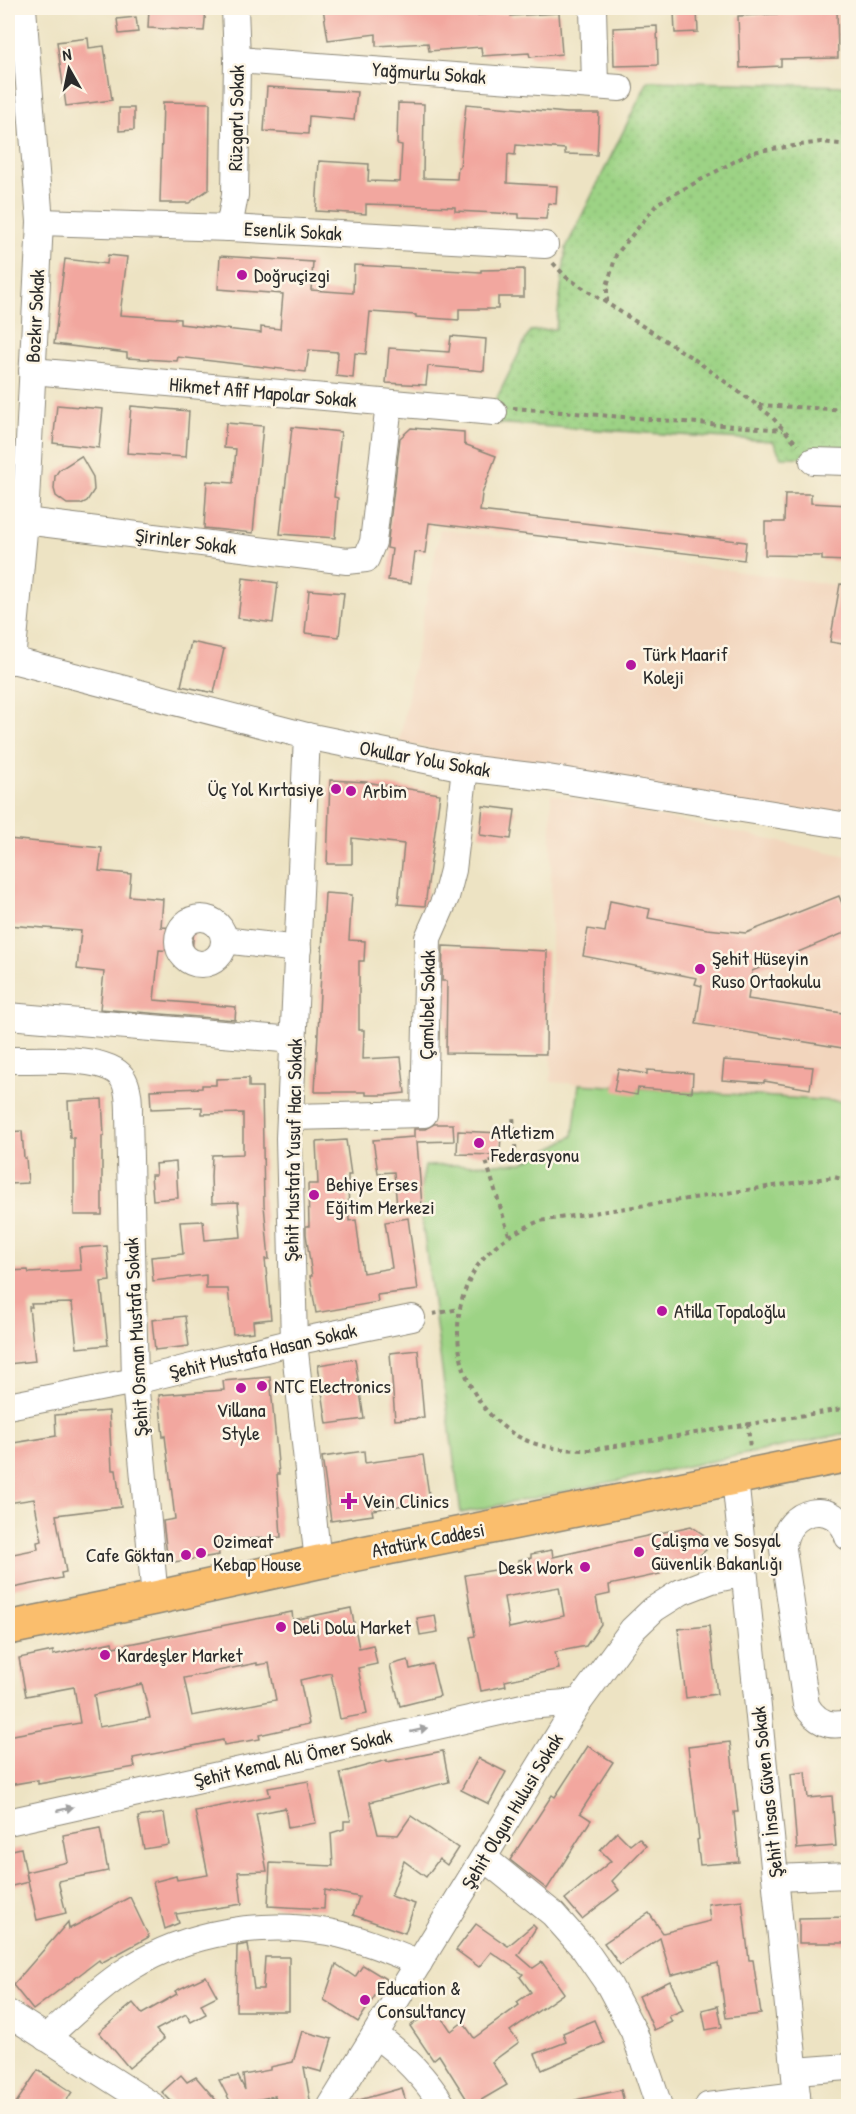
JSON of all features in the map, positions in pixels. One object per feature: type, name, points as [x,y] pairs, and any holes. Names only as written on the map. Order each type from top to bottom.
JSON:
[{"type":"main road","name":"Atatürk Caddesi","points":[[8,1628],[318,1562],[849,1455]]},
{"type":"street","name":"Rüzgarlı Sokak","points":[[229,228],[235,195],[237,60],[235,8]]},
{"type":"street","points":[[593,8],[595,85]]},
{"type":"street","name":"Bozkır Sokak","points":[[10,660],[16,517],[32,371],[40,222],[18,20]]},
{"type":"street","name":"Yağmurlu Sokak","points":[[237,60],[620,88]]},
{"type":"street","name":"Esenlik Sokak","points":[[40,222],[229,228],[545,245]]},
{"type":"street","name":"Hikmet Afif Mapolar Sokak","points":[[32,371],[494,412]]},
{"type":"street","name":"Şirinler Sokak","points":[[16,517],[347,561],[366,559],[373,542],[389,404]]},
{"type":"street","points":[[813,461],[849,462]]},
{"type":"street","name":"Okullar Yolu Sokak","points":[[10,660],[307,736],[465,768],[548,778],[849,826]]},
{"type":"street","name":"Şehit Mustafa Yusuf Hacı Sokak","points":[[307,736],[290,1183],[294,1342],[318,1562]]},
{"type":"street","name":"Çamlıbel Sokak","points":[[291,1117],[424,1114],[428,938],[446,897],[453,870],[465,768]]},
{"type":"street","points":[[224,940],[298,949]]},
{"type":"street","points":[[8,1016],[294,1040]]},
{"type":"street","name":"Şehit Osman Mustafa Sokak","points":[[8,1060],[96,1063],[114,1070],[122,1076],[126,1085],[129,1114],[135,1381],[155,1598]]},
{"type":"street","name":"Şehit Mustafa Hasan Sokak","points":[[8,1406],[135,1381],[294,1342],[412,1318]]},
{"type":"street","name":"Şehit İnsas Güven Sokak","points":[[735,1478],[797,2091]]},
{"type":"street","points":[[849,1537],[842,1524],[833,1516],[823,1512],[814,1512],[805,1514],[792,1523],[784,1534],[783,1549],[806,1705],[811,1714],[827,1724],[849,1722]]},
{"type":"street","name":"Şehit Olgun Hulusi Sokak","points":[[331,2106],[579,1702],[632,1630],[654,1609],[681,1592],[712,1580],[744,1573]]},
{"type":"street","name":"Şehit Kemal Ali Ömer Sokak","points":[[8,1821],[526,1706],[579,1702]]},
{"type":"street","points":[[484,1858],[553,1914],[584,1949],[609,1985],[634,2032],[659,2106]]},
{"type":"street","points":[[776,1878],[849,1875]]},
{"type":"street","points":[[46,2038],[87,2001],[130,1968],[165,1949],[215,1933],[277,1927],[329,1932],[419,1963]]},
{"type":"street","points":[[8,2013],[46,2038],[122,2098],[153,2106]]},
{"type":"street","points":[[375,2035],[411,2063],[429,2084],[443,2106]]},
{"type":"street","points":[[708,2106],[797,2091],[849,2067]]},
{"type":"path","points":[[607,303],[607,286],[616,255],[658,203],[752,152],[821,142],[849,145]]},
{"type":"path","points":[[545,245],[555,266],[566,277],[694,359],[758,405],[813,461]]},
{"type":"path","points":[[758,405],[849,410]]},
{"type":"path","points":[[494,412],[516,408],[784,430]]},
{"type":"path","points":[[509,1235],[486,1161],[516,1159],[513,1115]]},
{"type":"path","points":[[849,1181],[834,1177],[539,1221],[509,1235],[491,1250],[473,1273],[459,1309],[457,1342],[464,1373],[475,1395],[498,1422],[519,1436],[542,1446],[566,1450],[591,1449],[849,1408]]},
{"type":"path","points":[[412,1318],[459,1309]]},
{"type":"shaded area","name":"Türk Maarif Koleji","points":[[440,529],[848,587],[848,825],[399,743]]},
{"type":"shaded area","name":"Şehit Hüseyin Ruso Ortaokulu","points":[[551,794],[848,856],[848,1102],[551,1082]]},
{"type":"green space","points":[[648,81],[848,86],[848,458],[781,457],[773,441],[492,423],[494,404],[530,331],[556,329],[566,248]]},
{"type":"green space","points":[[579,1084],[848,1102],[848,1433],[461,1513],[419,1197],[425,1166],[523,1163],[573,1136]]},
{"type":"building","points":[[149,8],[206,8],[204,31],[148,28]]},
{"type":"building","points":[[323,8],[406,8],[406,11],[458,8],[459,16],[559,13],[562,54],[530,57],[529,53],[482,56],[481,47],[429,51],[428,43],[376,46],[376,34],[328,40]]},
{"type":"building","points":[[796,8],[837,8],[838,58],[781,59],[781,66],[740,68],[738,16],[796,13]]},
{"type":"building","points":[[697,10],[698,32],[675,33],[674,11]]},
{"type":"building","points":[[136,17],[138,32],[119,34],[117,19]]},
{"type":"building","points":[[657,26],[658,65],[614,66],[613,28]]},
{"type":"building","points":[[88,38],[89,48],[104,46],[112,100],[66,106],[57,42]]},
{"type":"building","points":[[267,87],[357,92],[354,120],[309,116],[308,134],[264,131]]},
{"type":"building","points":[[163,102],[210,103],[209,189],[189,203],[160,203]]},
{"type":"building","points":[[398,103],[424,104],[423,178],[457,179],[466,104],[567,113],[599,113],[597,155],[565,154],[565,149],[516,145],[515,155],[508,154],[507,183],[557,186],[556,204],[548,203],[546,219],[519,218],[519,214],[455,211],[455,207],[366,204],[366,214],[316,211],[319,161],[369,164],[368,181],[400,182],[402,145],[397,144]]},
{"type":"building","points":[[119,108],[134,108],[134,130],[119,131]]},
{"type":"building","points":[[108,255],[127,257],[120,315],[180,319],[180,324],[261,333],[261,327],[280,329],[283,294],[218,289],[220,256],[313,262],[311,290],[353,293],[354,265],[481,272],[481,270],[524,269],[524,297],[498,297],[498,309],[459,309],[459,320],[370,312],[366,354],[355,353],[353,378],[336,376],[338,352],[309,350],[306,372],[178,357],[177,361],[127,358],[127,353],[54,344],[65,259],[107,264]]},
{"type":"building","points":[[451,336],[486,339],[484,371],[428,366],[426,385],[386,383],[389,348],[449,352]]},
{"type":"building","points":[[57,405],[103,409],[99,448],[53,443]]},
{"type":"building","points":[[131,406],[189,411],[186,457],[127,453]]},
{"type":"building","points":[[226,423],[263,426],[253,533],[204,528],[207,481],[233,483],[236,449],[224,448]]},
{"type":"building","points":[[292,427],[341,432],[334,497],[338,498],[335,538],[280,534]]},
{"type":"building","points":[[411,428],[464,432],[464,444],[496,456],[482,494],[480,511],[746,542],[744,560],[429,523],[425,553],[415,552],[411,583],[388,580],[392,549],[387,548],[400,438]]},
{"type":"building","points":[[81,456],[93,477],[94,490],[87,501],[81,504],[67,504],[56,496],[55,476],[59,470]]},
{"type":"building","points":[[785,494],[811,494],[811,503],[849,505],[849,561],[822,560],[822,556],[765,555],[765,522],[784,522]]},
{"type":"building","points":[[243,578],[278,583],[273,623],[238,618]]},
{"type":"building","points":[[840,584],[849,585],[849,645],[830,642]]},
{"type":"building","points":[[309,590],[344,593],[339,637],[305,633]]},
{"type":"building","points":[[191,642],[224,649],[214,693],[181,686]]},
{"type":"building","points":[[330,780],[366,782],[440,794],[425,906],[398,904],[404,844],[352,838],[352,864],[327,864]]},
{"type":"building","points":[[483,806],[515,810],[511,839],[480,835]]},
{"type":"building","points":[[8,839],[102,848],[99,871],[131,874],[129,896],[163,899],[161,927],[194,929],[192,952],[159,950],[154,1000],[236,1007],[235,1020],[100,1009],[104,972],[77,969],[81,931],[8,925]]},
{"type":"building","points":[[325,893],[352,895],[349,940],[365,941],[364,961],[359,961],[359,1030],[364,1030],[363,1059],[401,1057],[405,1093],[366,1095],[366,1092],[315,1092]]},
{"type":"building","name":"Şehit Hüseyin Ruso Ortaokulu","points":[[839,896],[849,920],[849,931],[752,971],[748,999],[849,1014],[849,1049],[696,1024],[702,986],[695,984],[697,978],[583,956],[588,929],[605,932],[610,901],[650,909],[648,918],[707,929],[746,933]]},
{"type":"building","points":[[443,946],[547,951],[546,1054],[446,1053],[447,981],[442,981]]},
{"type":"building","points":[[724,1060],[813,1067],[810,1089],[764,1081],[764,1083],[722,1080]]},
{"type":"building","points":[[618,1069],[647,1074],[647,1070],[693,1073],[692,1092],[638,1088],[637,1095],[614,1091]]},
{"type":"building","points":[[249,1078],[249,1087],[262,1087],[264,1205],[269,1259],[265,1259],[271,1319],[253,1321],[254,1332],[233,1334],[228,1289],[206,1289],[206,1275],[153,1281],[151,1257],[183,1254],[180,1222],[203,1221],[205,1240],[241,1237],[238,1202],[212,1203],[211,1177],[212,1155],[243,1154],[243,1113],[202,1114],[202,1107],[151,1109],[150,1090],[202,1088],[202,1085],[216,1085],[216,1079]]},
{"type":"building","points":[[102,1099],[104,1136],[102,1136],[102,1215],[74,1215],[74,1138],[70,1138],[68,1101]]},
{"type":"building","points":[[434,1124],[453,1124],[454,1141],[417,1142],[422,1206],[397,1208],[394,1172],[378,1173],[373,1140],[414,1137],[414,1129],[425,1129]]},
{"type":"building","points":[[22,1131],[28,1183],[8,1184],[8,1132]]},
{"type":"building","name":"Atletizm Federasyonu","points":[[458,1131],[501,1133],[500,1155],[457,1154]]},
{"type":"building","points":[[346,1140],[351,1175],[348,1175],[349,1221],[356,1220],[363,1273],[392,1268],[385,1222],[408,1218],[418,1290],[377,1295],[378,1302],[316,1313],[306,1234],[306,1226],[309,1226],[308,1184],[318,1184],[316,1142]]},
{"type":"building","points":[[176,1162],[178,1198],[153,1200],[151,1175],[156,1175],[155,1164]]},
{"type":"building","points":[[107,1246],[110,1281],[101,1282],[108,1345],[77,1348],[72,1303],[31,1304],[32,1307],[29,1307],[35,1361],[8,1364],[8,1271],[28,1270],[29,1273],[81,1270],[79,1248]]},
{"type":"building","points":[[185,1316],[189,1346],[155,1350],[152,1320]]},
{"type":"building","points":[[418,1350],[424,1418],[395,1420],[390,1353]]},
{"type":"building","points":[[355,1359],[364,1419],[327,1424],[318,1365]]},
{"type":"building","points":[[270,1377],[279,1474],[277,1474],[281,1537],[217,1541],[219,1555],[168,1563],[163,1521],[175,1519],[159,1395],[224,1390],[223,1381]]},
{"type":"building","points":[[109,1411],[112,1470],[116,1470],[121,1507],[56,1515],[66,1572],[61,1573],[62,1578],[8,1589],[8,1555],[38,1549],[37,1542],[42,1541],[34,1499],[8,1503],[8,1444],[56,1436],[55,1415]]},
{"type":"building","points":[[364,1451],[365,1463],[423,1455],[430,1501],[372,1510],[373,1515],[331,1521],[322,1457]]},
{"type":"building","points":[[691,1526],[704,1535],[706,1550],[693,1561],[658,1568],[660,1574],[609,1585],[610,1594],[596,1597],[601,1624],[586,1646],[555,1652],[559,1669],[505,1681],[506,1686],[481,1691],[470,1637],[475,1636],[465,1575],[519,1566],[518,1560],[531,1558],[531,1554],[552,1550],[553,1557]],"holes":[[[559,1587],[564,1616],[509,1628],[504,1597]]]},
{"type":"building","points":[[351,1608],[359,1648],[373,1645],[377,1664],[358,1668],[367,1714],[340,1719],[331,1673],[300,1680],[309,1724],[259,1735],[260,1739],[224,1745],[223,1740],[133,1758],[135,1767],[38,1784],[38,1780],[8,1785],[8,1736],[80,1723],[74,1687],[26,1696],[19,1658],[53,1651],[53,1655],[112,1642],[113,1647],[292,1612],[293,1620]],"holes":[[[257,1663],[257,1665],[269,1663],[276,1700],[192,1716],[184,1678]],[[142,1684],[150,1718],[99,1727],[94,1695]]]},
{"type":"building","points":[[435,1615],[438,1632],[420,1635],[417,1618]]},
{"type":"building","points":[[709,1626],[717,1694],[686,1698],[678,1629]]},
{"type":"building","points":[[408,1660],[410,1669],[432,1664],[440,1696],[400,1706],[390,1665]]},
{"type":"building","points":[[730,1742],[738,1812],[734,1812],[739,1862],[700,1865],[688,1747]]},
{"type":"building","points":[[588,1746],[613,1762],[580,1813],[591,1820],[547,1889],[510,1860],[552,1795],[555,1797]]},
{"type":"building","points":[[443,1751],[449,1782],[370,1802],[378,1834],[398,1835],[411,1816],[458,1848],[447,1865],[439,1859],[426,1877],[404,1861],[391,1896],[415,1904],[405,1933],[353,1915],[359,1897],[325,1890],[324,1909],[268,1906],[270,1863],[333,1866],[331,1833],[344,1829],[344,1821],[351,1821],[340,1773],[387,1760],[387,1762]]},
{"type":"building","points":[[478,1758],[506,1772],[489,1804],[461,1790]]},
{"type":"building","points":[[805,1772],[808,1798],[832,1796],[836,1846],[797,1849],[791,1774]]},
{"type":"building","points":[[308,1781],[316,1823],[288,1828],[285,1808],[256,1814],[267,1871],[238,1872],[242,1904],[176,1914],[179,1923],[165,1929],[153,1882],[176,1876],[177,1880],[208,1875],[195,1811],[270,1796],[268,1788]]},
{"type":"building","points":[[164,1813],[169,1845],[144,1849],[138,1817]]},
{"type":"building","points":[[100,1828],[108,1871],[58,1881],[66,1913],[37,1920],[26,1872],[68,1862],[63,1835]]},
{"type":"building","points":[[617,1832],[630,1845],[639,1838],[646,1846],[612,1881],[619,1890],[582,1919],[565,1899],[611,1861],[600,1850]]},
{"type":"building","points":[[21,1848],[28,1882],[8,1887],[8,1851]]},
{"type":"building","points":[[130,1897],[149,1937],[101,1963],[99,1960],[33,2010],[13,1985],[68,1922],[69,1929]]},
{"type":"building","points":[[742,1900],[749,1960],[753,1960],[761,2014],[726,2018],[718,1963],[671,1975],[660,1938],[620,1965],[604,1943],[649,1913],[663,1933],[710,1921],[708,1904]]},
{"type":"building","points":[[849,1917],[849,1943],[799,1943],[799,1918]]},
{"type":"building","points":[[476,1924],[508,1946],[533,1925],[536,1928],[518,1955],[533,1968],[542,1962],[564,1993],[510,2031],[519,2042],[492,2062],[507,2085],[471,2106],[439,2055],[433,2060],[410,2026],[436,2008],[451,2031],[463,2022],[474,2038],[519,2005],[517,2002],[531,1992],[520,1977],[523,1974],[491,1952],[479,1967],[456,1950]]},
{"type":"building","points":[[248,1944],[254,1989],[263,1989],[265,1957],[289,1957],[289,2011],[236,2011],[237,1946]]},
{"type":"building","points":[[336,1964],[355,1977],[363,1965],[386,1979],[358,2022],[324,2000]]},
{"type":"building","points":[[206,1976],[217,1996],[201,2004],[206,2014],[191,2022],[186,2014],[156,2030],[164,2039],[129,2068],[99,2032],[133,2003],[142,2014],[177,1994],[175,1991]]},
{"type":"building","points":[[670,1981],[683,2010],[669,2016],[672,2022],[654,2030],[639,1996]]},
{"type":"building","points":[[718,2006],[722,2027],[706,2030],[702,2010]]},
{"type":"building","points":[[594,2020],[604,2043],[542,2070],[535,2054],[566,2042],[563,2033]]},
{"type":"building","points":[[302,2031],[332,2039],[322,2072],[304,2067],[311,2105],[277,2106],[275,2096],[232,2105],[219,2080],[238,2076],[245,2090],[243,2075],[270,2070],[270,2067],[293,2062]]},
{"type":"building","points":[[38,2070],[72,2092],[63,2106],[14,2106]]},
{"type":"building","points":[[181,2075],[187,2082],[196,2077],[221,2106],[176,2106],[162,2092]]},
{"type":"building","points":[[402,2088],[407,2106],[353,2106],[352,2102]]},
{"type":"building","points":[[621,2090],[625,2106],[576,2106],[575,2100]]},
{"type":"place","name":"Doğruçizgi","points":[[242,275]]},
{"type":"place","name":"Türk Maarif Koleji","points":[[631,665]]},
{"type":"place","name":"Üç Yol Kırtasiye","points":[[336,789]]},
{"type":"place","name":"Arbim","points":[[351,791]]},
{"type":"place","name":"Şehit Hüseyin Ruso Ortaokulu","points":[[700,969]]},
{"type":"place","name":"Atletizm Federasyonu","points":[[479,1143]]},
{"type":"place","name":"Behiye Erses Eğitim Merkezi","points":[[314,1195]]},
{"type":"place","name":"Atilla Topaloğlu","points":[[662,1311]]},
{"type":"place","name":"NTC Electronics","points":[[262,1386]]},
{"type":"place","name":"Villana Style","points":[[241,1388]]},
{"type":"place","name":"Vein Clinics","points":[[349,1501]]},
{"type":"place","name":"Çalişma ve Sosyal Güvenlik Bakanlığı","points":[[639,1552]]},
{"type":"place","name":"Ozimeat Kebap House","points":[[201,1553]]},
{"type":"place","name":"Cafe Göktan","points":[[186,1555]]},
{"type":"place","name":"Desk Work","points":[[585,1567]]},
{"type":"place","name":"Deli Dolu Market","points":[[281,1627]]},
{"type":"place","name":"Kardeşler Market","points":[[105,1655]]},
{"type":"place","name":"Education & Consultancy","points":[[365,2000]]}]
